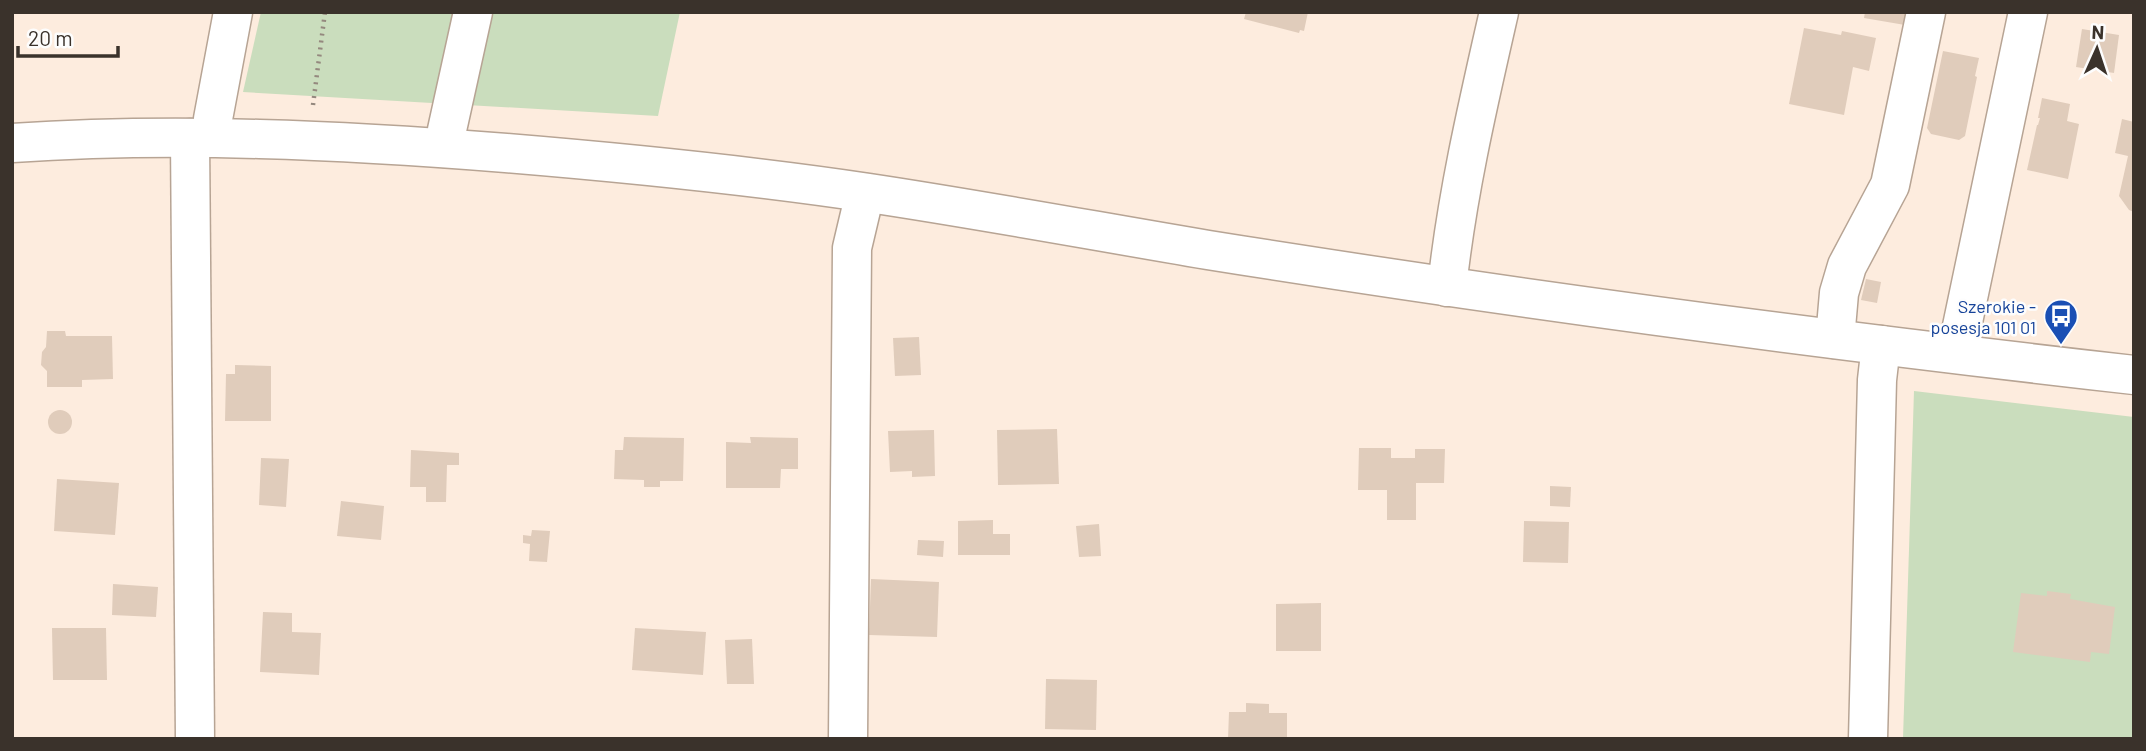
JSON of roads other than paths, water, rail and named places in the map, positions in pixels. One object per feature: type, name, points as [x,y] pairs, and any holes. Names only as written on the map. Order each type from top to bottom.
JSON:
[{"type":"street","points":[[195,739],[202,138],[213,119],[233,12]]},
{"type":"street","points":[[446,148],[447,130],[473,12]]},
{"type":"street","points":[[1447,287],[1468,147],[1499,12]]},
{"type":"street","points":[[1835,339],[1839,293],[1847,267],[1890,185],[1926,12]]},
{"type":"street","points":[[1958,354],[2028,12]]},
{"type":"street","points":[[12,143],[109,138],[307,140],[446,148],[670,168],[865,193],[1447,287],[1881,345],[2134,375]]},
{"type":"street","points":[[848,739],[852,248],[865,193]]},
{"type":"street","points":[[1868,739],[1877,380],[1881,345]]},
{"type":"place","name":"Szerokie - posesja 101 01","points":[[2061,346]]}]
